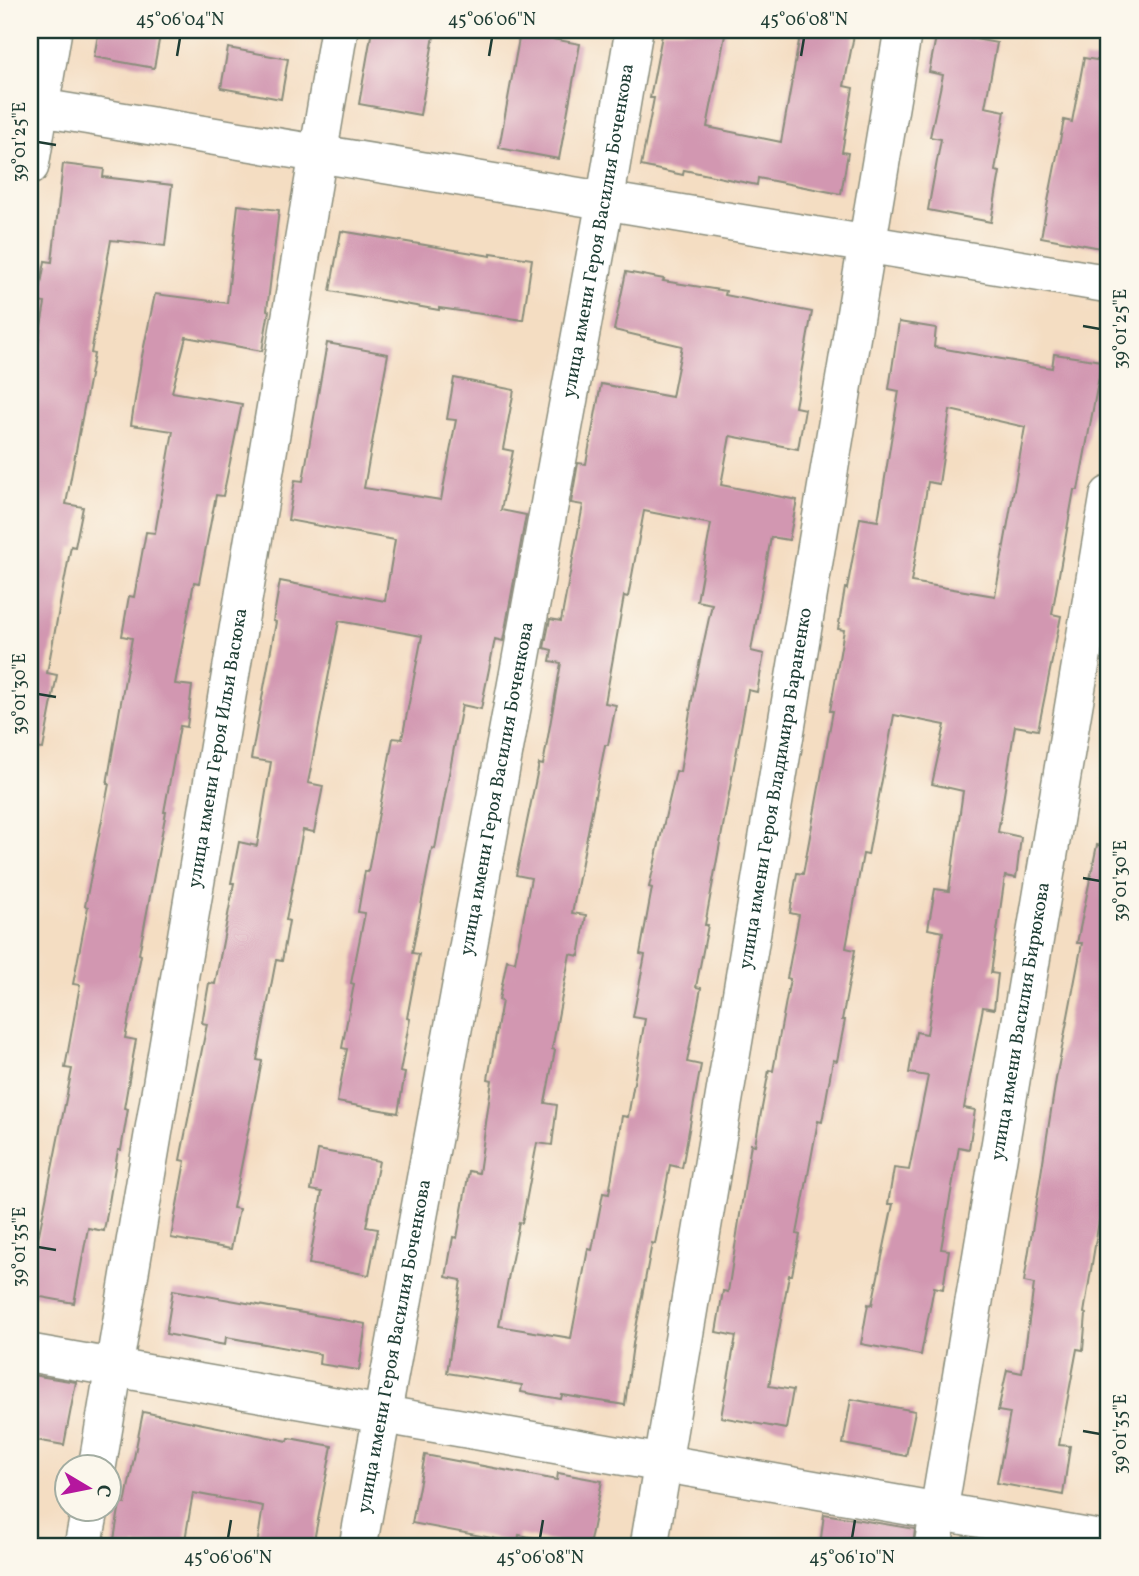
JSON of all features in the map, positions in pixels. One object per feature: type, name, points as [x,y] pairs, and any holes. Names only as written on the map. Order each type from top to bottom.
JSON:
[{"type":"street","points":[[30,166],[35,107],[53,30]]},
{"type":"street","name":"улица имени Героя Ильи Васюка","points":[[99,1454],[339,30]]},
{"type":"street","name":"улица имени Героя Василия Боченкова","points":[[358,1546],[606,202],[634,30]]},
{"type":"street","name":"улица имени Героя Владимира Бараненко","points":[[649,1546],[903,30]]},
{"type":"street","points":[[35,107],[1109,284]]},
{"type":"street","name":"улица имени Василия Бирюкова","points":[[935,1529],[1109,495]]},
{"type":"street","points":[[30,1353],[663,1463],[935,1529],[1109,1541]]},
{"type":"street","points":[[83,1546],[87,1524]]},
{"type":"building","points":[[99,30],[161,30],[154,68],[94,57]]},
{"type":"building","points":[[372,30],[435,30],[420,115],[359,104]]},
{"type":"building","points":[[663,30],[726,30],[707,127],[781,142],[801,30],[855,30],[844,86],[853,88],[842,152],[848,153],[841,194],[758,178],[757,185],[684,170],[683,175],[641,166]]},
{"type":"building","points":[[937,32],[997,43],[985,107],[1005,111],[995,171],[1000,172],[991,222],[928,210],[941,139],[930,137],[943,75],[929,72]]},
{"type":"building","points":[[520,33],[580,44],[559,159],[499,148]]},
{"type":"building","points":[[228,48],[288,59],[281,99],[221,88]]},
{"type":"building","points":[[1084,58],[1109,62],[1109,205],[1101,248],[1041,237],[1064,120],[1072,122]]},
{"type":"building","points":[[63,164],[104,169],[103,177],[172,185],[165,246],[111,240],[91,353],[94,354],[66,504],[83,507],[75,547],[71,546],[47,673],[57,675],[43,749],[30,748],[30,390],[45,303],[38,302],[45,261],[52,262]]},
{"type":"building","points":[[238,205],[279,210],[269,311],[262,351],[186,337],[172,392],[242,404],[223,496],[216,495],[199,583],[194,582],[175,684],[192,686],[187,727],[180,726],[125,1038],[136,1040],[124,1108],[128,1109],[121,1150],[118,1150],[104,1231],[88,1228],[74,1303],[30,1295],[30,1253],[35,1254],[72,1069],[65,1068],[80,985],[73,984],[132,638],[122,636],[129,596],[134,597],[146,532],[155,533],[173,431],[131,425],[155,294],[227,303]]},
{"type":"building","points":[[341,231],[491,256],[491,253],[532,259],[523,320],[439,310],[330,291]]},
{"type":"building","points":[[626,272],[726,291],[725,295],[812,312],[795,407],[805,409],[798,449],[730,436],[721,485],[797,500],[789,540],[771,537],[751,651],[764,654],[757,692],[748,690],[696,987],[701,988],[687,1062],[701,1065],[682,1168],[670,1165],[655,1244],[652,1243],[633,1344],[625,1405],[562,1395],[561,1399],[521,1392],[522,1385],[447,1373],[461,1280],[446,1277],[453,1237],[457,1238],[469,1171],[479,1173],[492,1080],[488,1079],[502,1001],[499,1000],[507,960],[515,962],[531,878],[516,875],[539,764],[543,765],[561,663],[550,661],[552,650],[544,648],[550,619],[561,621],[583,505],[571,503],[578,463],[586,464],[601,384],[672,397],[682,346],[614,330]],"holes":[[[644,511],[711,524],[697,601],[712,604],[680,772],[676,771],[649,887],[652,888],[640,954],[645,955],[633,1017],[645,1019],[628,1117],[622,1116],[609,1194],[603,1193],[592,1250],[588,1249],[571,1338],[499,1326],[537,1143],[552,1145],[557,1105],[545,1103],[555,1050],[552,1049],[570,954],[579,956],[586,915],[572,913],[605,745],[608,745],[616,705],[605,703],[624,596],[628,597]]]},
{"type":"building","points":[[899,322],[936,328],[934,347],[1052,368],[1054,354],[1102,361],[1078,490],[1074,490],[1052,614],[1061,616],[1038,730],[1015,726],[998,832],[1021,837],[1016,878],[1005,876],[991,973],[998,974],[994,1009],[983,1007],[964,1108],[975,1110],[969,1149],[959,1147],[941,1249],[949,1250],[943,1289],[934,1287],[921,1355],[861,1344],[893,1204],[888,1204],[894,1168],[909,1170],[928,1076],[909,1073],[916,1032],[927,1034],[943,932],[928,929],[935,889],[949,891],[963,791],[932,784],[945,725],[894,715],[868,855],[863,854],[846,948],[855,950],[842,1020],[845,1020],[837,1061],[833,1060],[822,1122],[818,1121],[797,1234],[800,1235],[792,1275],[789,1275],[769,1386],[793,1390],[786,1429],[721,1417],[736,1336],[716,1332],[723,1291],[728,1292],[751,1144],[755,1145],[769,1070],[773,1071],[790,979],[787,978],[799,915],[790,913],[797,873],[803,874],[833,711],[830,711],[844,630],[838,629],[845,588],[847,589],[860,518],[878,521],[899,391],[889,389]],"holes":[[[950,410],[1025,427],[995,596],[911,582],[928,482],[939,484]]]},
{"type":"building","points":[[327,343],[388,354],[364,488],[441,500],[456,420],[447,419],[454,378],[514,390],[503,449],[513,451],[501,510],[526,515],[503,641],[495,639],[481,709],[462,705],[412,953],[419,954],[407,1018],[410,1019],[400,1072],[405,1073],[398,1113],[337,1102],[347,1049],[342,1048],[354,984],[351,983],[365,913],[358,912],[365,871],[368,872],[393,738],[402,739],[422,636],[339,621],[308,783],[323,786],[314,832],[303,830],[286,920],[289,921],[282,961],[276,960],[257,1060],[262,1061],[233,1208],[239,1209],[231,1249],[171,1238],[185,1161],[180,1160],[207,1024],[202,1023],[209,983],[215,984],[239,842],[257,846],[271,762],[251,759],[276,622],[273,621],[280,581],[385,601],[395,540],[288,520],[295,480],[303,481]]},
{"type":"building","points":[[1097,845],[1109,847],[1109,1190],[1105,1222],[1099,1221],[1084,1313],[1083,1350],[1077,1349],[1059,1445],[1070,1446],[1063,1495],[997,1483],[1010,1413],[998,1411],[1007,1370],[1022,1373],[1034,1284],[1024,1282],[1056,1079],[1082,943],[1077,943]]},
{"type":"building","points":[[318,1150],[379,1161],[366,1227],[378,1229],[369,1275],[309,1264],[322,1192],[311,1190]]},
{"type":"building","points":[[173,1290],[366,1324],[359,1370],[319,1364],[320,1354],[226,1337],[225,1345],[166,1334]]},
{"type":"building","points":[[32,1375],[76,1382],[64,1445],[30,1439]]},
{"type":"building","points":[[851,1399],[915,1411],[906,1456],[843,1444]]},
{"type":"building","points":[[143,1412],[288,1441],[289,1438],[332,1446],[313,1546],[257,1546],[263,1506],[193,1493],[184,1546],[113,1546],[117,1524],[122,1524],[122,1503],[125,1504]]},
{"type":"building","points":[[425,1455],[557,1480],[558,1473],[602,1481],[589,1546],[575,1546],[519,1535],[518,1543],[412,1523]]},
{"type":"building","points":[[824,1514],[915,1529],[913,1546],[820,1546]]}]
